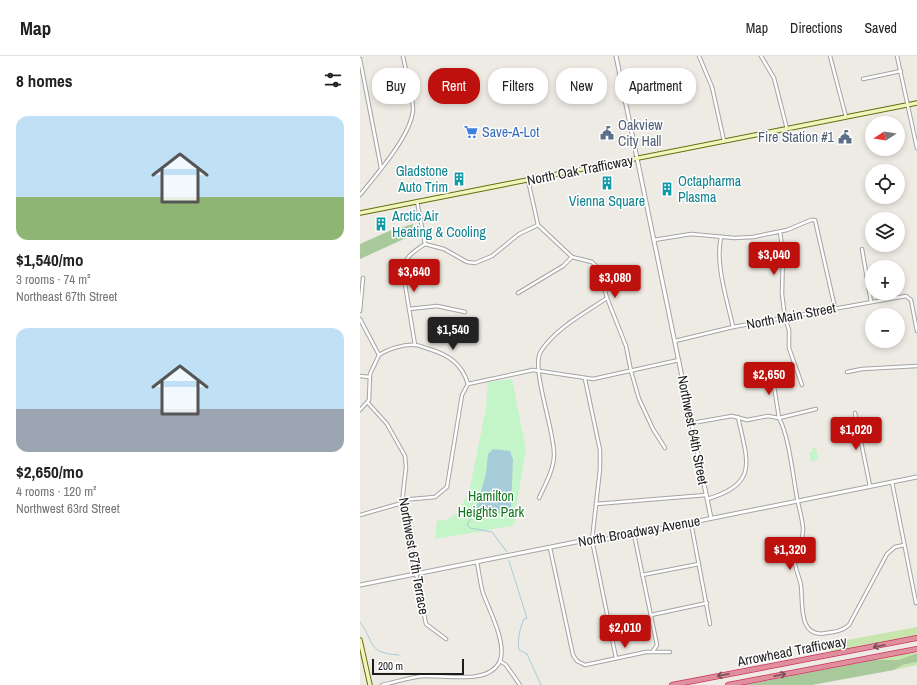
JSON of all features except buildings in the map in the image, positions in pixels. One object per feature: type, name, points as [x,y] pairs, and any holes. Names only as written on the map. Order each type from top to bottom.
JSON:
[{"type":"highway","name":"Arrowhead Trafficway","points":[[672,685],[917,638]]},
{"type":"highway","name":"Arrowhead Trafficway","points":[[728,685],[917,649]]},
{"type":"main road","name":"North Oak Trafficway","points":[[360,212],[638,159],[917,103]]},
{"type":"main road","points":[[360,640],[370,685]]},
{"type":"street","points":[[360,195],[382,168],[408,129],[412,116],[412,101],[402,56]]},
{"type":"street","name":"Northwest 64th Street","points":[[616,56],[711,518]]},
{"type":"street","points":[[699,56],[712,87],[724,142]]},
{"type":"street","points":[[761,56],[774,78],[787,129]]},
{"type":"street","points":[[830,56],[846,117]]},
{"type":"street","points":[[898,56],[917,148]]},
{"type":"street","points":[[360,59],[382,168]]},
{"type":"street","points":[[863,79],[901,71]]},
{"type":"street","points":[[528,180],[538,225],[572,257],[597,266],[599,269],[607,298],[626,346],[630,371],[642,408],[665,448]]},
{"type":"street","points":[[417,201],[424,244]]},
{"type":"street","points":[[654,240],[682,235],[746,238],[780,232],[813,219],[816,222],[835,308]]},
{"type":"street","points":[[424,244],[444,249],[467,262],[475,263],[492,256],[519,234],[538,225]]},
{"type":"street","points":[[780,232],[783,253],[781,284],[784,318],[789,330],[791,358],[802,385]]},
{"type":"street","points":[[721,236],[719,255],[733,327]]},
{"type":"street","points":[[414,345],[403,267],[410,255],[424,244]]},
{"type":"street","points":[[862,249],[871,302]]},
{"type":"street","points":[[518,293],[563,266],[572,257]]},
{"type":"street","points":[[360,311],[363,278]]},
{"type":"street","name":"North Main Street","points":[[675,341],[733,327],[835,308],[908,297],[911,300],[917,331]]},
{"type":"street","points":[[539,498],[551,469],[554,456],[553,442],[538,371],[540,352],[551,338],[607,298]]},
{"type":"street","points":[[409,309],[437,306],[465,312]]},
{"type":"street","points":[[360,319],[379,355]]},
{"type":"street","points":[[360,410],[368,403],[370,377],[379,355],[390,350],[414,345],[438,352],[454,360],[462,370],[468,384]]},
{"type":"street","points":[[360,515],[402,501],[421,500],[435,497],[447,487],[462,393],[468,384],[524,372],[538,371],[593,379],[679,360]]},
{"type":"street","points":[[847,372],[862,369],[917,366]]},
{"type":"street","points":[[772,373],[779,418],[782,423],[798,501],[803,535],[802,543],[796,554],[795,563],[801,585],[804,621],[810,631],[820,634],[846,628],[851,622],[886,554],[895,547],[904,545]]},
{"type":"street","points":[[360,376],[370,377]]},
{"type":"street","points":[[585,379],[600,450],[592,540],[616,658]]},
{"type":"street","name":"Northwest 67th Terrace","points":[[368,403],[387,424],[404,452],[406,467],[402,501],[426,624],[446,639]]},
{"type":"street","points":[[692,423],[732,416],[738,416],[747,420],[768,416],[779,418],[816,409]]},
{"type":"street","points":[[855,413],[870,486]]},
{"type":"street","points":[[707,499],[728,492],[739,483],[745,474],[747,462],[738,416]]},
{"type":"street","name":"North Broadway Avenue","points":[[360,585],[592,540],[634,534],[917,477]]},
{"type":"street","points":[[892,482],[917,603],[912,603]]},
{"type":"street","points":[[596,504],[706,495]]},
{"type":"street","points":[[690,522],[710,624]]},
{"type":"street","points":[[634,534],[657,645],[652,652]]},
{"type":"street","points":[[550,548],[573,655],[577,661],[585,664],[652,652],[670,652]]},
{"type":"street","points":[[382,685],[425,676],[484,677],[494,671],[500,661],[502,650],[496,624],[483,593],[477,562]]},
{"type":"street","points":[[642,575],[699,564]]},
{"type":"street","points":[[651,615],[707,603]]},
{"type":"street","points":[[500,661],[506,665],[520,685]]},
{"type":"green space","points":[[413,224],[414,230],[406,238],[360,259],[360,244],[389,231]]},
{"type":"green space","name":"Hamilton Heights Park","points":[[512,379],[526,450],[515,522],[512,526],[435,539],[437,521],[448,519],[458,513],[469,492],[486,408],[488,382]]},
{"type":"green space","points":[[812,448],[816,448],[818,459],[811,462],[809,452],[813,452]]},
{"type":"green space","points":[[917,627],[917,635],[830,652],[830,649],[813,650],[810,647]]},
{"type":"green space","points":[[917,651],[897,660],[874,660]]},
{"type":"green space","points":[[917,653],[917,662],[902,665],[894,670],[812,685],[744,685],[874,660],[898,660]]},
{"type":"green space","points":[[917,662],[917,665],[894,670],[902,665]]},
{"type":"water","points":[[493,449],[510,451],[513,459],[511,508],[508,511],[499,513],[489,513],[476,509],[486,474],[488,454]]},
{"type":"waterway","points":[[476,509],[467,525],[470,528],[492,532],[507,552]]},
{"type":"waterway","points":[[509,561],[527,618],[524,619],[520,630],[518,642],[519,650],[527,654],[541,685]]},
{"type":"waterway","points":[[360,622],[377,649],[389,654],[399,655]]},
{"type":"place","name":"Save-A-Lot","points":[[471,132]]},
{"type":"place","name":"Oakview City Hall","points":[[607,133]]},
{"type":"place","name":"Fire Station #1","points":[[845,137]]},
{"type":"place","name":"Gladstone Auto Trim","points":[[459,179]]},
{"type":"place","name":"Vienna Square","points":[[607,183]]},
{"type":"place","name":"Octapharma Plasma","points":[[667,189]]},
{"type":"place","name":"Arctic Air Heating & Cooling","points":[[381,224]]}]
